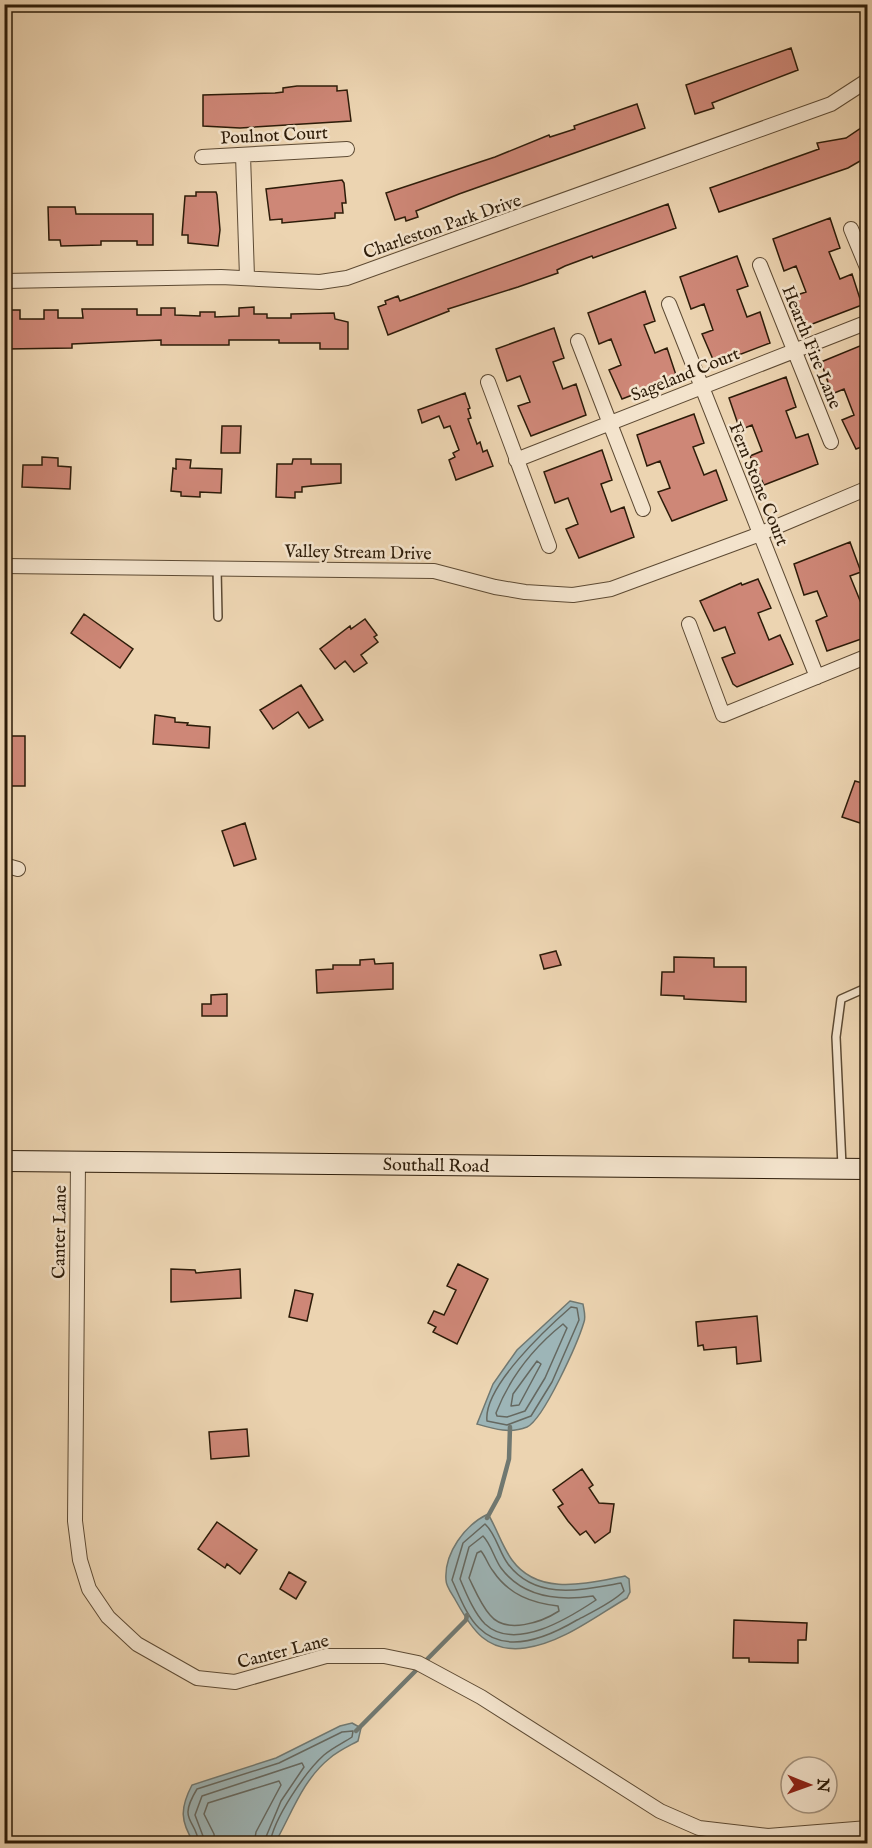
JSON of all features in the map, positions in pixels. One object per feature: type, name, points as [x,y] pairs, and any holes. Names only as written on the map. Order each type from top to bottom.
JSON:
[{"type":"street","name":"Charleston Park Drive","points":[[4,281],[247,277],[320,282],[347,278],[831,104],[867,80]]},
{"type":"street","name":"Poulnot Court","points":[[202,156],[347,149]]},
{"type":"street","points":[[243,155],[247,277]]},
{"type":"street","points":[[851,229],[867,270]]},
{"type":"street","name":"Hearth Fire Lane","points":[[760,265],[831,442]]},
{"type":"street","name":"Fern Stone Court","points":[[669,304],[817,676]]},
{"type":"street","name":"Sageland Court","points":[[516,460],[867,322]]},
{"type":"street","points":[[578,341],[643,509]]},
{"type":"street","points":[[488,382],[549,546]]},
{"type":"street","name":"Valley Stream Drive","points":[[4,566],[434,571],[495,588],[573,595],[611,589],[867,488]]},
{"type":"street","points":[[689,624],[723,714],[867,656]]},
{"type":"street","points":[[4,864],[18,869]]},
{"type":"street","name":"Southall Road","points":[[4,1161],[867,1169]]},
{"type":"street","name":"Canter Lane","points":[[78,1161],[75,1521],[80,1560],[89,1589],[108,1617],[137,1644],[197,1678],[235,1682],[326,1656],[384,1656],[418,1663],[481,1697],[660,1811],[699,1828],[768,1836],[867,1828]]},
{"type":"lane","points":[[217,568],[218,616]]},
{"type":"lane","points":[[842,1168],[836,1036],[842,999],[867,987]]},
{"type":"water","points":[[570,1301],[583,1304],[584,1322],[560,1379],[534,1421],[527,1427],[514,1430],[496,1429],[477,1424],[493,1384],[517,1350]]},
{"type":"water","points":[[488,1514],[508,1555],[523,1572],[536,1579],[564,1584],[580,1584],[625,1576],[629,1579],[630,1592],[627,1598],[552,1641],[512,1649],[491,1643],[482,1637],[468,1621],[446,1583],[446,1570],[452,1550],[471,1525]]},
{"type":"water","points":[[352,1723],[361,1728],[358,1741],[333,1755],[312,1776],[275,1843],[194,1843],[186,1828],[183,1814],[185,1801],[192,1785],[276,1758],[340,1726]]},
{"type":"building","points":[[791,48],[798,70],[712,103],[714,108],[695,114],[686,85]]},
{"type":"building","points":[[337,86],[337,91],[347,90],[351,121],[240,128],[203,126],[203,95],[275,93],[283,92],[283,88]]},
{"type":"building","points":[[637,104],[645,128],[459,194],[416,211],[418,217],[406,221],[405,217],[395,220],[386,193],[495,157],[549,135],[550,137],[575,129],[574,126]]},
{"type":"building","points":[[867,124],[867,157],[848,168],[719,212],[710,188],[819,149],[817,143],[846,138]]},
{"type":"building","points":[[342,180],[346,203],[342,203],[343,213],[335,213],[335,218],[282,223],[282,219],[270,220],[266,189]]},
{"type":"building","points":[[196,192],[216,192],[220,230],[218,246],[188,243],[188,235],[182,235],[185,196],[196,196]]},
{"type":"building","points":[[668,204],[676,228],[565,266],[557,270],[558,273],[448,309],[449,311],[388,335],[378,307],[386,304],[385,301],[398,296],[400,301]]},
{"type":"building","points":[[48,207],[75,207],[76,214],[153,214],[153,245],[137,245],[137,241],[101,241],[101,245],[61,246],[60,240],[49,240]]},
{"type":"building","points":[[830,218],[840,248],[829,252],[840,279],[852,274],[862,305],[807,326],[794,296],[806,292],[796,266],[784,271],[773,239]]},
{"type":"building","points":[[737,256],[748,286],[737,290],[747,317],[760,312],[770,343],[715,364],[702,334],[713,330],[704,304],[691,309],[680,277]]},
{"type":"building","points":[[645,291],[655,321],[644,325],[655,353],[667,348],[677,378],[622,399],[609,370],[621,365],[611,339],[599,344],[588,313]]},
{"type":"building","points":[[254,307],[254,314],[267,314],[267,318],[291,318],[291,314],[334,313],[335,319],[348,322],[348,349],[320,349],[320,343],[279,343],[279,340],[229,340],[229,345],[161,345],[161,340],[72,344],[72,348],[6,349],[6,310],[20,310],[20,319],[44,319],[44,310],[58,310],[58,318],[83,318],[82,309],[137,309],[137,315],[161,315],[161,308],[175,308],[175,315],[200,316],[200,312],[215,312],[215,317],[239,316],[239,308]]},
{"type":"building","points":[[554,328],[564,358],[553,362],[563,389],[576,384],[586,415],[531,436],[518,406],[530,402],[520,376],[507,381],[496,349]]},
{"type":"building","points":[[867,343],[867,445],[856,449],[842,420],[854,415],[844,389],[832,394],[821,362]]},
{"type":"building","points":[[786,377],[796,407],[786,411],[796,438],[808,434],[818,464],[764,485],[750,456],[762,451],[752,425],[740,430],[729,398]]},
{"type":"building","points":[[465,393],[470,408],[468,409],[471,418],[468,419],[477,444],[480,442],[483,452],[487,450],[493,466],[456,480],[449,460],[455,457],[453,453],[459,450],[450,426],[444,428],[439,416],[422,423],[418,410]]},
{"type":"building","points":[[694,414],[704,443],[693,447],[704,475],[716,470],[727,500],[672,521],[658,492],[670,488],[660,461],[647,466],[637,435]]},
{"type":"building","points":[[222,426],[241,426],[240,453],[221,453]]},
{"type":"building","points":[[602,450],[612,480],[601,484],[611,512],[624,507],[634,537],[579,558],[566,529],[578,524],[568,498],[555,503],[544,472]]},
{"type":"building","points":[[42,457],[58,458],[58,466],[71,467],[70,489],[22,487],[23,465],[42,465]]},
{"type":"building","points":[[176,459],[191,460],[190,468],[222,469],[221,493],[200,492],[200,497],[181,496],[181,492],[171,491]]},
{"type":"building","points":[[293,459],[311,459],[311,464],[341,464],[341,483],[302,487],[302,492],[295,492],[295,498],[276,497],[277,464],[292,464]]},
{"type":"building","points":[[850,542],[861,572],[850,576],[861,603],[867,600],[867,637],[827,651],[816,621],[827,616],[817,591],[804,595],[794,564]]},
{"type":"building","points":[[758,579],[771,608],[758,613],[769,640],[780,635],[793,664],[737,687],[733,684],[722,658],[735,653],[725,627],[714,631],[700,601],[741,583],[742,585]]},
{"type":"building","points":[[84,614],[133,649],[120,668],[71,633]]},
{"type":"building","points":[[365,619],[377,635],[374,637],[378,642],[361,655],[367,663],[354,672],[345,661],[335,669],[320,649],[350,626],[351,629]]},
{"type":"building","points":[[301,685],[323,720],[309,728],[298,712],[273,729],[260,710]]},
{"type":"building","points":[[155,715],[175,718],[175,722],[188,723],[187,725],[210,727],[209,748],[153,744]]},
{"type":"building","points":[[4,736],[25,736],[25,786],[6,786]]},
{"type":"building","points":[[855,781],[866,784],[864,794],[867,796],[867,810],[863,824],[842,817]]},
{"type":"building","points":[[245,823],[256,859],[234,866],[222,831]]},
{"type":"building","points":[[556,951],[561,965],[544,969],[540,955]]},
{"type":"building","points":[[674,957],[714,958],[714,967],[746,967],[746,1002],[684,999],[684,996],[661,995],[662,972],[674,972]]},
{"type":"building","points":[[374,959],[375,964],[393,963],[393,989],[317,993],[316,970],[333,969],[333,965],[360,965],[360,960]]},
{"type":"building","points":[[227,994],[227,1016],[202,1016],[202,1004],[211,1004],[211,995]]},
{"type":"building","points":[[458,1264],[488,1279],[457,1344],[433,1332],[436,1327],[428,1323],[434,1311],[444,1315],[456,1290],[447,1286]]},
{"type":"building","points":[[171,1269],[195,1270],[196,1273],[240,1269],[241,1298],[171,1302]]},
{"type":"building","points":[[295,1290],[313,1294],[307,1321],[289,1317]]},
{"type":"building","points":[[757,1316],[761,1361],[737,1364],[736,1347],[704,1350],[703,1345],[698,1346],[696,1322]]},
{"type":"building","points":[[247,1429],[249,1456],[211,1459],[209,1432]]},
{"type":"building","points":[[582,1469],[593,1485],[589,1488],[599,1503],[614,1504],[610,1532],[595,1543],[586,1531],[580,1535],[568,1521],[558,1507],[563,1504],[553,1490]]},
{"type":"building","points":[[217,1522],[257,1550],[240,1574],[227,1564],[225,1568],[198,1549]]},
{"type":"building","points":[[289,1572],[306,1582],[296,1599],[280,1589]]},
{"type":"building","points":[[734,1620],[807,1623],[806,1640],[798,1640],[798,1663],[749,1662],[749,1658],[733,1658]]},
{"type":"waterway","points":[[487,1518],[499,1496],[509,1459],[510,1427]]},
{"type":"waterway","points":[[356,1731],[466,1620],[467,1615]]}]
